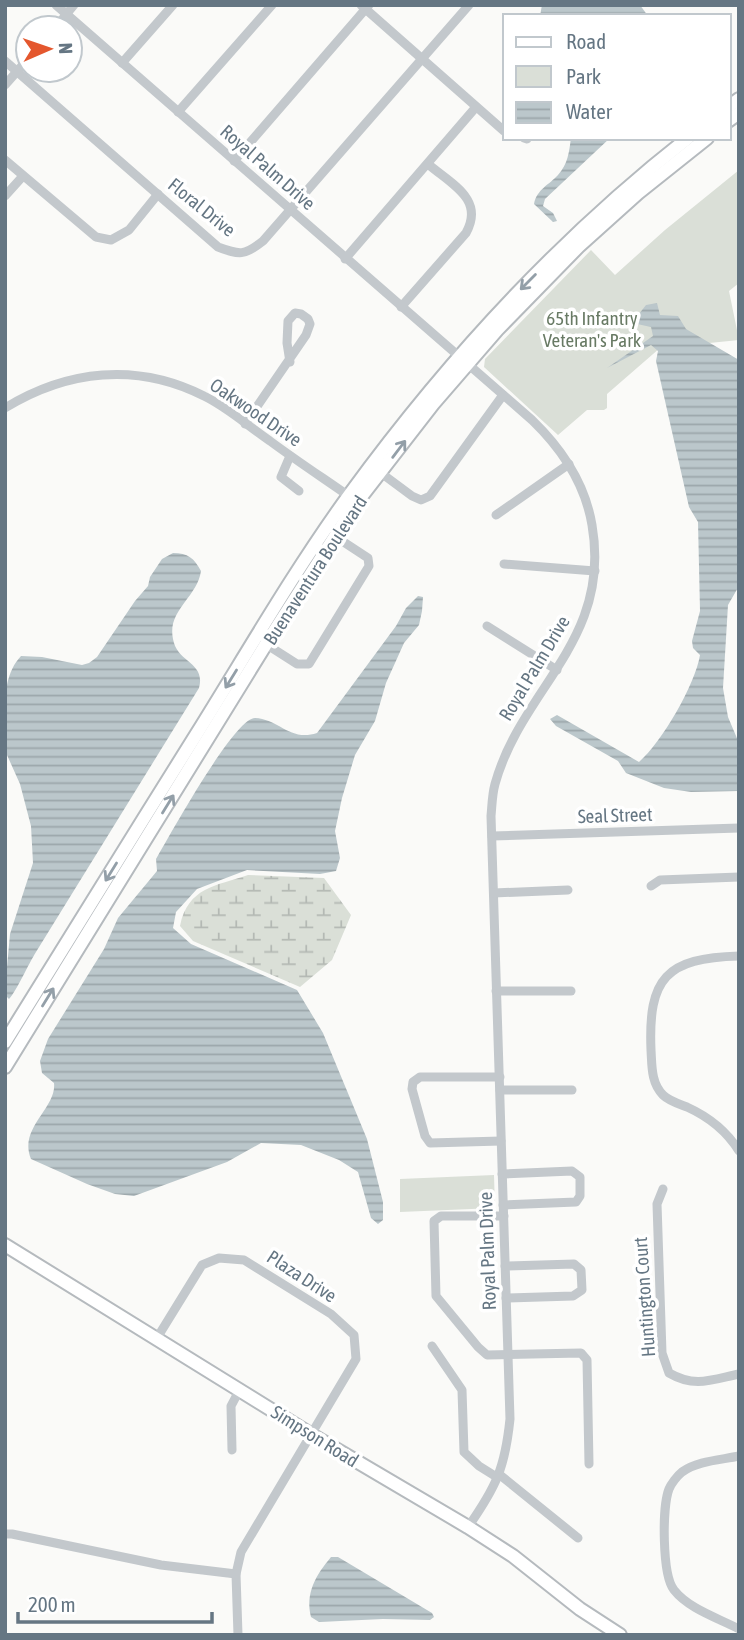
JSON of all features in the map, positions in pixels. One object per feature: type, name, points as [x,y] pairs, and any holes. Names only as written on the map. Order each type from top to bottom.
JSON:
[{"type":"main road","name":"Buenaventura Boulevard","points":[[5,1042],[353,499],[518,291],[636,180],[686,140]]},
{"type":"main road","name":"Buenaventura Boulevard","points":[[262,641],[337,537],[353,499],[381,473],[462,360],[579,246],[638,193],[704,140]]},
{"type":"main road","name":"Buenaventura Boulevard","points":[[5,1067],[253,655]]},
{"type":"main road","name":"Simpson Road","points":[[5,1245],[468,1527],[513,1556],[580,1609],[620,1635]]},
{"type":"street","points":[[122,63],[173,5]]},
{"type":"street","points":[[178,112],[272,5]]},
{"type":"street","name":"Floral Drive","points":[[32,84],[218,247],[237,254],[249,251],[263,240],[469,5]]},
{"type":"street","points":[[234,161],[365,7],[503,130]]},
{"type":"street","name":"Royal Palm Drive","points":[[84,30],[545,433],[569,464],[580,484],[591,520],[595,541],[594,571],[582,625],[515,735],[494,788],[492,836],[510,1419],[507,1451],[500,1475],[468,1527]]},
{"type":"street","points":[[345,258],[477,107]]},
{"type":"street","points":[[5,160],[96,237],[111,240],[129,230],[158,194]]},
{"type":"street","points":[[401,307],[466,233],[473,214],[471,204],[464,195],[428,164]]},
{"type":"street","points":[[5,196],[23,176]]},
{"type":"street","points":[[246,425],[290,362],[310,329],[308,318],[295,313],[288,321],[290,362]]},
{"type":"street","name":"Oakwood Drive","points":[[5,408],[67,379],[124,373],[168,381],[205,396],[353,499]]},
{"type":"street","points":[[381,473],[412,496],[421,500],[430,496],[503,395]]},
{"type":"street","points":[[290,456],[281,477],[299,491]]},
{"type":"street","points":[[496,515],[569,464]]},
{"type":"street","points":[[262,641],[298,664],[309,664],[369,566],[368,558],[337,537]]},
{"type":"street","points":[[504,564],[594,571]]},
{"type":"street","points":[[487,626],[556,670]]},
{"type":"street","name":"Seal Street","points":[[492,836],[739,828]]},
{"type":"street","points":[[652,886],[660,880],[739,877]]},
{"type":"street","points":[[494,893],[568,890]]},
{"type":"street","points":[[739,956],[693,961],[668,973],[654,995],[650,1021],[652,1076],[658,1089],[665,1097],[705,1115],[732,1140],[739,1151]]},
{"type":"street","points":[[496,992],[571,991]]},
{"type":"street","points":[[500,1077],[420,1077],[413,1082],[412,1089],[425,1136],[430,1143],[501,1142]]},
{"type":"street","points":[[500,1090],[572,1090]]},
{"type":"street","points":[[502,1174],[572,1171],[580,1177],[580,1196],[576,1202],[503,1205]]},
{"type":"street","name":"Huntington Court","points":[[663,1189],[657,1204],[662,1353],[668,1373],[683,1381],[696,1382],[739,1374]]},
{"type":"street","points":[[504,1216],[441,1216],[434,1221],[436,1296],[478,1348],[487,1355],[581,1353],[587,1360],[589,1464]]},
{"type":"street","name":"Plaza Drive","points":[[157,1338],[202,1265],[219,1258],[244,1260],[331,1314],[354,1335],[356,1359],[312,1434]]},
{"type":"street","points":[[505,1266],[574,1264],[581,1270],[582,1290],[573,1296],[506,1298]]},
{"type":"street","points":[[432,1346],[462,1390],[464,1452],[479,1466],[495,1476],[500,1475],[578,1538]]},
{"type":"street","points":[[232,1451],[231,1406],[240,1389]]},
{"type":"street","points":[[238,1635],[236,1574],[241,1552],[312,1434]]},
{"type":"street","points":[[739,1456],[693,1466],[679,1474],[669,1490],[665,1509],[666,1571],[672,1588],[684,1601],[739,1629]]},
{"type":"street","points":[[5,1534],[161,1565],[236,1574]]},
{"type":"green space","name":"65th Infantry Veteran's Park","points":[[739,170],[739,283],[729,291],[739,340],[660,348],[607,394],[607,408],[587,410],[558,435],[484,367],[485,359],[591,250],[615,275]]},
{"type":"green space","points":[[248,875],[324,878],[351,915],[332,960],[300,987],[193,941],[180,926],[190,903],[205,890]]},
{"type":"green space","points":[[494,1175],[495,1208],[400,1212],[400,1179]]},
{"type":"water","points":[[542,5],[640,5],[647,14],[540,14]]},
{"type":"water","points":[[571,140],[608,140],[545,199],[543,206],[553,213],[557,221],[553,222],[534,204],[541,191],[564,167]]},
{"type":"water","points":[[657,303],[660,315],[678,316],[686,329],[739,360],[739,586],[728,605],[723,688],[728,717],[739,743],[739,791],[691,792],[664,788],[626,773],[618,761],[556,726],[550,719],[557,715],[639,762],[667,727],[685,697],[697,667],[700,655],[693,648],[692,641],[700,611],[698,522],[689,507],[656,361],[658,351],[651,345],[607,368],[653,336],[651,327],[637,324],[635,319],[646,305]]},
{"type":"water","points":[[173,553],[190,557],[201,571],[194,589],[174,620],[172,629],[176,647],[198,673],[199,688],[9,999],[5,995],[5,989],[10,934],[33,863],[31,826],[20,784],[5,745],[5,698],[10,675],[21,656],[82,665],[89,663],[97,657],[148,586],[150,577],[162,559]]},
{"type":"water","points":[[418,596],[423,597],[419,625],[404,643],[386,683],[375,721],[355,755],[342,798],[335,831],[340,858],[336,871],[320,874],[247,870],[197,889],[176,912],[173,928],[191,944],[297,990],[323,1033],[367,1139],[383,1202],[383,1220],[378,1224],[371,1218],[358,1172],[339,1160],[301,1145],[261,1143],[227,1162],[134,1196],[115,1194],[87,1184],[31,1159],[28,1148],[33,1128],[53,1092],[54,1083],[42,1073],[40,1061],[48,1039],[104,949],[118,918],[157,871],[156,859],[218,757],[245,723],[255,718],[299,735],[317,733],[396,626],[406,608]]},
{"type":"water","points":[[331,1557],[338,1557],[432,1613],[434,1617],[430,1620],[319,1622],[311,1617],[309,1600],[316,1578]]}]
